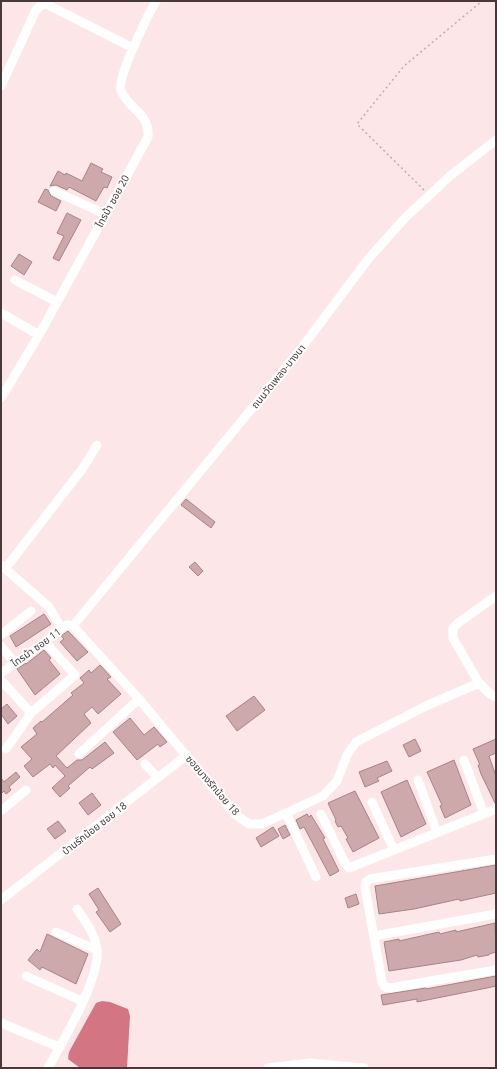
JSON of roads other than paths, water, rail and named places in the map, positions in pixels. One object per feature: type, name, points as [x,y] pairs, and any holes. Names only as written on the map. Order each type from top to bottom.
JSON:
[{"type":"street","name":"ไทรม้า ซอย 20","points":[[1,398],[39,335],[104,214],[148,137],[146,120],[125,97],[121,89],[121,80],[133,48],[156,1]]},
{"type":"street","points":[[1,86],[36,10],[40,6],[46,4],[133,48]]},
{"type":"street","name":"ถนนวัดเพลง-บางนา","points":[[73,626],[300,350],[369,258],[405,218],[450,176],[496,140]]},
{"type":"street","points":[[54,191],[104,214]]},
{"type":"street","points":[[16,280],[57,302]]},
{"type":"street","points":[[1,313],[39,335]]},
{"type":"street","points":[[61,628],[49,607],[3,567],[83,468],[97,445]]},
{"type":"street","points":[[496,596],[453,628],[454,638],[479,683],[490,694],[496,697]]},
{"type":"street","points":[[1,635],[31,611]]},
{"type":"street","name":"ไทรม้า ซอย 11","points":[[1,674],[14,662],[45,642],[61,628],[67,625],[73,626]]},
{"type":"street","name":"ซอยบางรักน้อย 18","points":[[73,626],[139,699],[235,814],[248,824],[262,824],[323,796],[337,782],[347,755],[356,742],[426,706],[479,683]]},
{"type":"street","points":[[6,749],[31,713],[75,675],[45,642]]},
{"type":"street","points":[[1,646],[14,662]]},
{"type":"street","points":[[1,674],[31,713]]},
{"type":"street","points":[[78,754],[139,699]]},
{"type":"street","name":"บ้านรักน้อย ซอย 18","points":[[1,900],[157,777],[187,756]]},
{"type":"street","points":[[464,760],[484,814]]},
{"type":"street","points":[[145,764],[157,777]]},
{"type":"street","points":[[418,780],[437,833]]},
{"type":"street","points":[[1,811],[26,790]]},
{"type":"street","points":[[372,802],[394,850]]},
{"type":"street","points":[[321,814],[344,863],[349,868],[496,809]]},
{"type":"street","points":[[286,813],[316,878]]},
{"type":"street","points":[[496,859],[370,879],[366,882],[382,982],[385,987],[390,988],[496,970]]},
{"type":"street","points":[[48,1068],[82,1002],[92,979],[97,962],[97,950],[94,936],[78,909]]},
{"type":"street","points":[[374,936],[496,914]]},
{"type":"street","points":[[56,932],[97,950]]},
{"type":"street","points":[[26,976],[82,1002]]},
{"type":"street","points":[[1,1024],[59,1048]]},
{"type":"street","points":[[268,1068],[310,1063],[364,1068]]}]
